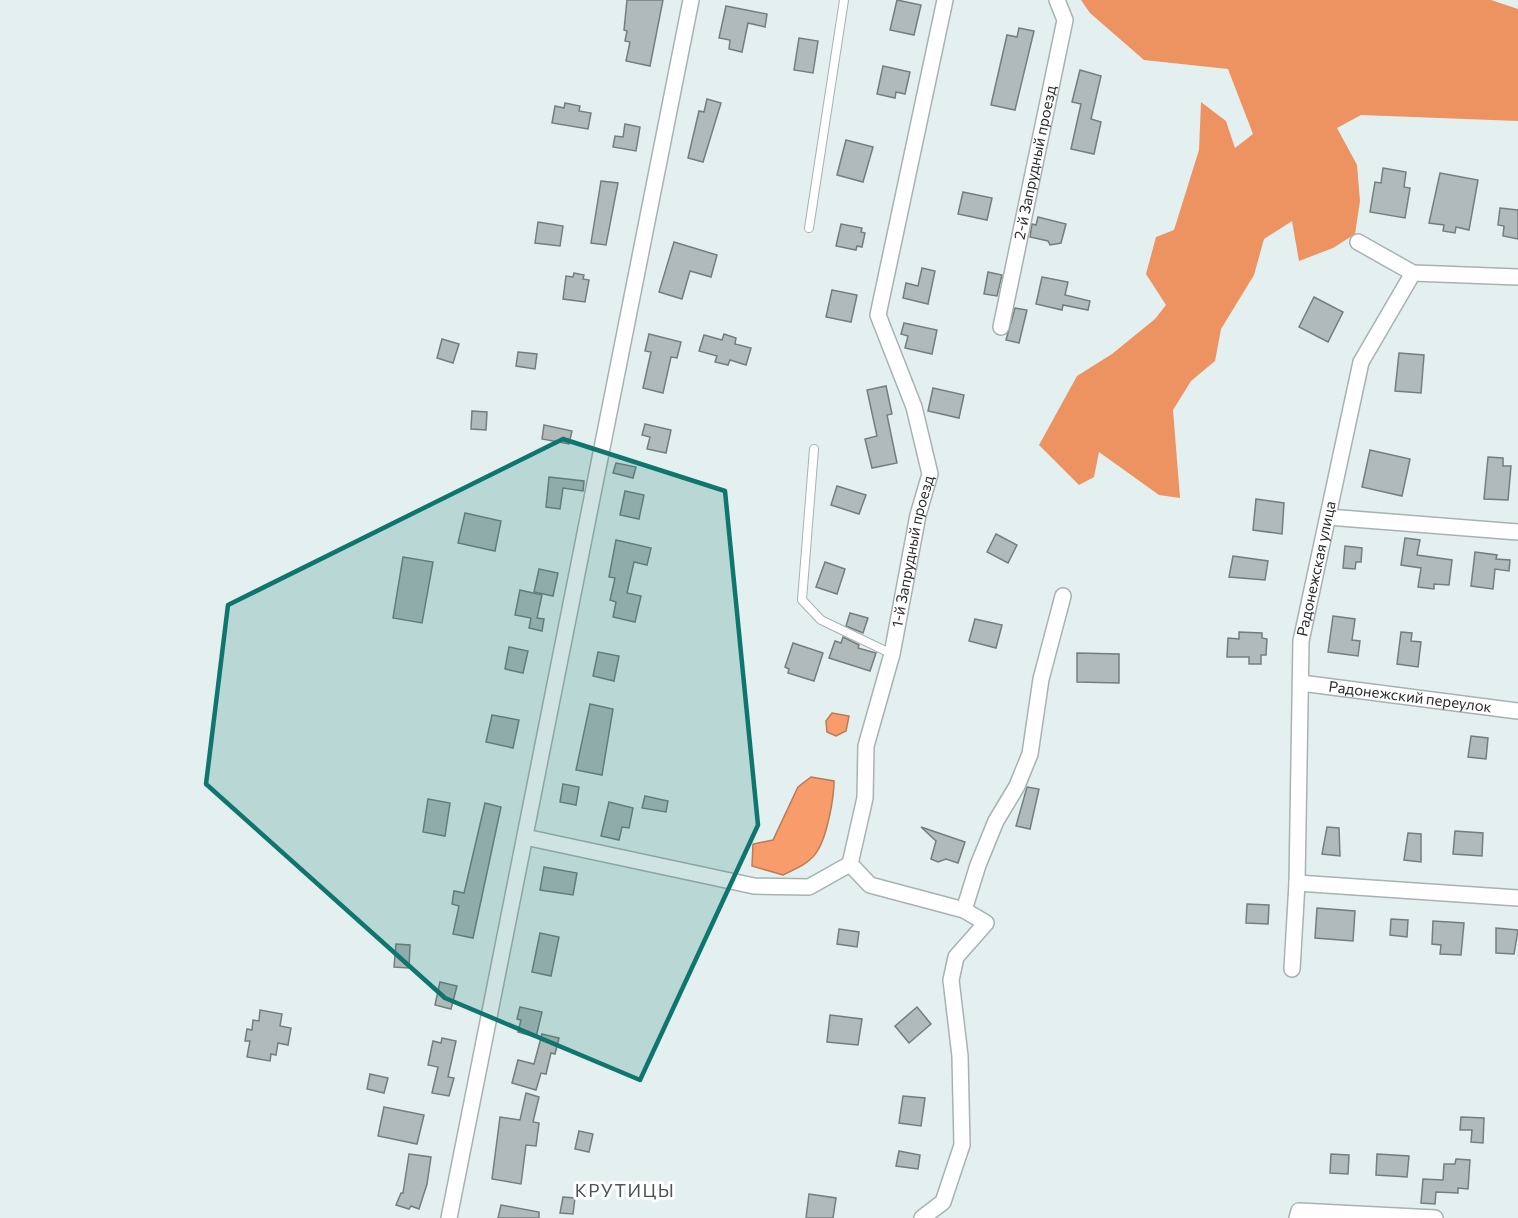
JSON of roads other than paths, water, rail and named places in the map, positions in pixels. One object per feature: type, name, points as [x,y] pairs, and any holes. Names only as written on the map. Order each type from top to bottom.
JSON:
[{"type":"street","points":[[449,1218],[691,0]]},
{"type":"street","name":"1-й Запрудный проезд","points":[[850,864],[865,798],[866,746],[892,654],[918,515],[930,474],[914,407],[878,315],[945,0]]},
{"type":"street","name":"2-й Запрудный проезд","points":[[1001,327],[1065,20],[1057,0]]},
{"type":"street","points":[[1358,242],[1413,273],[1518,277]]},
{"type":"street","name":"Радонежская улица","points":[[1292,969],[1297,883],[1301,641],[1361,362],[1413,273]]},
{"type":"street","points":[[1328,517],[1518,532]]},
{"type":"street","points":[[964,910],[988,838],[1017,786],[1030,754],[1041,679],[1063,596]]},
{"type":"street","name":"Радонежский переулок","points":[[1301,683],[1518,711]]},
{"type":"street","points":[[525,837],[754,886],[809,887],[850,864],[870,885],[964,910],[987,923],[956,957],[951,980],[960,1056],[962,1145],[943,1202],[922,1218]]},
{"type":"street","points":[[1297,883],[1518,898]]},
{"type":"street","points":[[1298,1215],[1435,1218]]},
{"type":"lane","points":[[809,228],[844,0]]},
{"type":"lane","points":[[814,449],[802,600],[821,620],[892,654]]},
{"type":"district","name":"КРУТИЦЫ","points":[[625,1191]]}]
